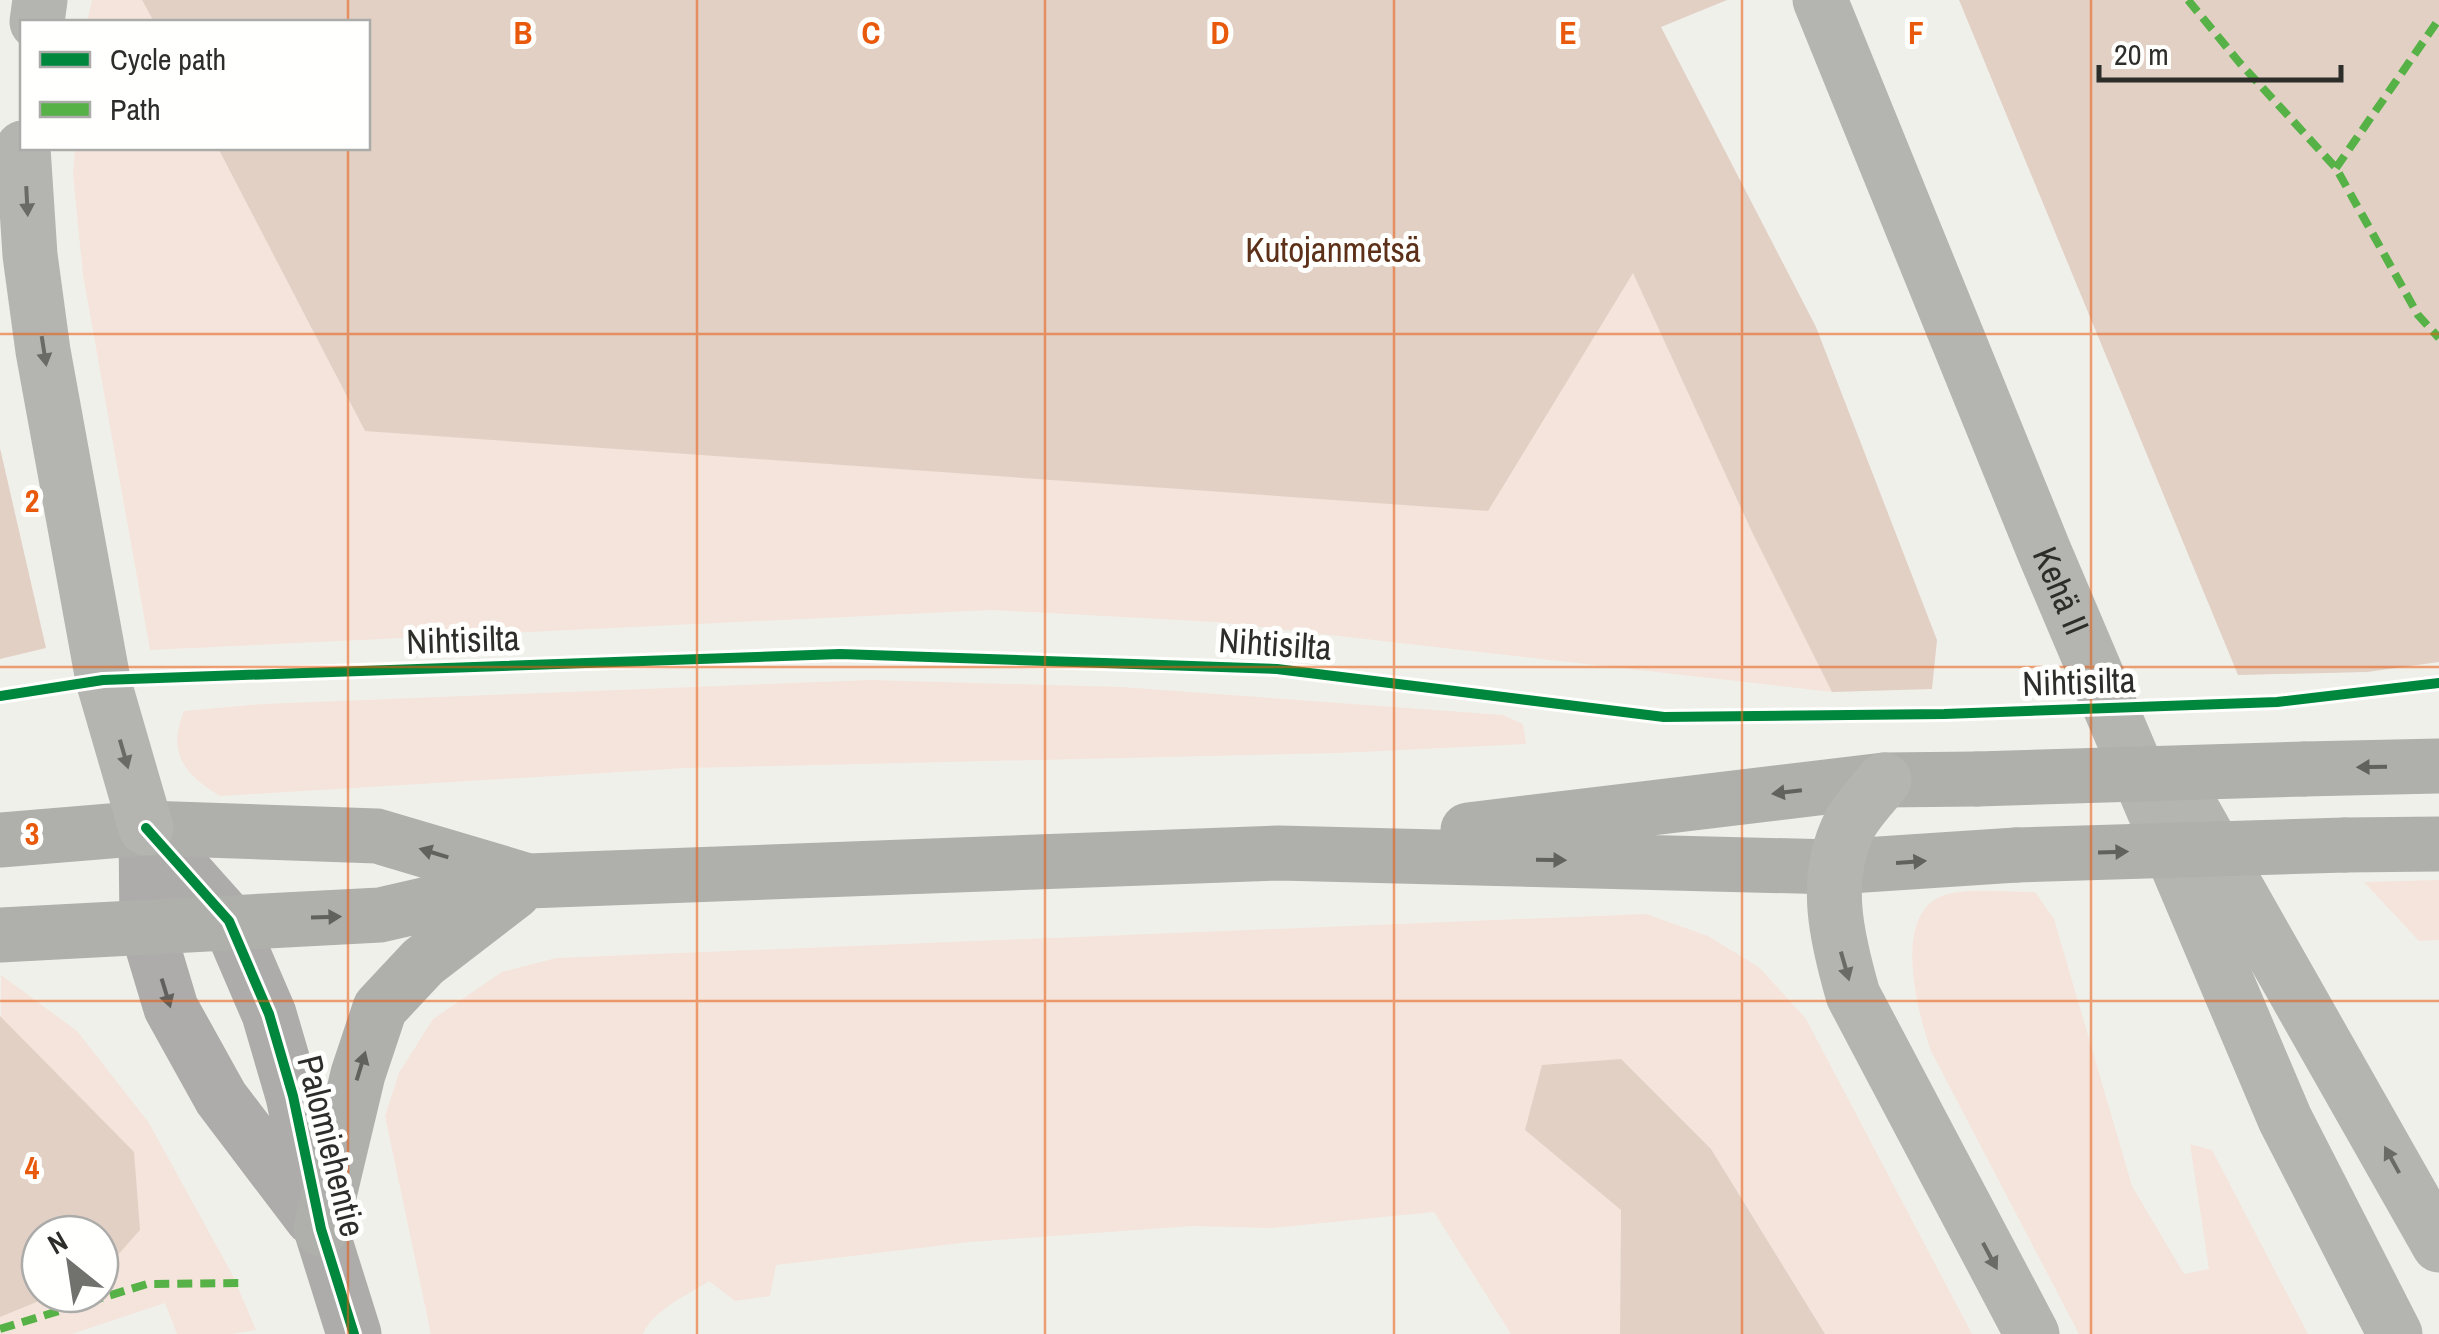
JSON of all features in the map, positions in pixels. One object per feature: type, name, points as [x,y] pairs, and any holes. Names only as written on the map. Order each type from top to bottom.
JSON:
[{"type":"highway","name":"Kehä II","points":[[1820,0],[2044,551],[2285,1119],[2395,1334]]},
{"type":"highway","points":[[24,150],[30,255],[43,351],[103,680],[146,828]]},
{"type":"highway","points":[[2044,551],[2439,1245]]},
{"type":"highway","points":[[1884,780],[1851,822],[1834,866],[1837,939],[1853,995],[2032,1334]]},
{"type":"main road","points":[[1279,853],[1884,780],[2439,766]]},
{"type":"main road","points":[[0,840],[146,828],[377,836],[528,881]]},
{"type":"main road","points":[[0,935],[380,915],[528,881],[1279,853],[1834,866],[2016,855],[2439,844]]},
{"type":"main road","points":[[320,1229],[358,1074],[380,1008],[423,962],[528,881]]},
{"type":"street","name":"Palomiehentie","points":[[146,828],[229,921],[270,1014],[320,1229],[354,1334]]},
{"type":"street","name":"Palomiehentie","points":[[146,828],[147,928],[170,1008],[221,1098],[320,1229]]},
{"type":"shaded area","points":[[92,0],[142,0],[153,20],[87,20]]},
{"type":"shaded area","points":[[75,150],[219,150],[365,431],[1633,272],[1752,532],[1832,692],[1216,622],[991,610],[150,650],[83,275],[73,175]]},
{"type":"shaded area","points":[[870,680],[1121,687],[1503,715],[1523,724],[1526,744],[1339,753],[686,768],[220,796],[188,771],[178,751],[184,711],[263,704]]},
{"type":"shaded area","points":[[2439,880],[2439,940],[2419,941],[2364,882]]},
{"type":"shaded area","points":[[1957,892],[2035,892],[2054,919],[2132,1186],[2184,1274],[2209,1269],[2190,1144],[2212,1150],[2308,1334],[2079,1334],[1931,1051],[1915,989],[1913,941],[1919,920],[1930,904]]},
{"type":"shaded area","points":[[1646,914],[1708,936],[1760,968],[1806,1019],[1972,1334],[1825,1334],[1711,1149],[1525,1130],[1621,1210],[1620,1334],[1511,1334],[1434,1212],[1272,1228],[1192,1226],[970,1242],[776,1265],[770,1296],[735,1301],[709,1281],[663,1310],[643,1334],[431,1334],[385,1116],[399,1073],[433,1019],[502,972],[556,958]]},
{"type":"shaded area","points":[[1,975],[77,1031],[149,1123],[233,1276],[256,1330],[177,1334],[165,1303],[72,1334],[0,1334]]},
{"type":"green space","name":"Kutojanmetsä","points":[[142,0],[1727,0],[1661,27],[1816,327],[1937,640],[1932,689],[1832,692],[1752,532],[1633,273],[1488,511],[365,431],[219,150],[370,150],[370,20],[153,20]]},
{"type":"green space","points":[[1959,0],[2439,0],[2439,662],[2367,672],[2238,675]]},
{"type":"green space","points":[[0,448],[46,648],[0,659]]},
{"type":"green space","points":[[0,1016],[134,1152],[140,1230],[120,1252],[120,1214],[20,1214],[20,1309],[0,1317]]},
{"type":"green space","points":[[1621,1059],[1711,1149],[1825,1334],[1620,1334],[1621,1210],[1525,1130],[1542,1065]]},
{"type":"marked path","points":[[2188,0],[2336,168],[2418,315],[2439,338]]},
{"type":"marked path","points":[[2336,168],[2439,19]]},
{"type":"marked path","points":[[0,1329],[147,1284],[246,1283]]},
{"type":"cycle path","name":"Nihtisilta","points":[[0,696],[103,680],[840,654],[1277,669],[1664,717],[1944,714],[2277,702],[2439,683]]},
{"type":"cycle path","points":[[146,828],[229,921],[269,1014],[293,1096],[321,1229],[354,1334]]}]
